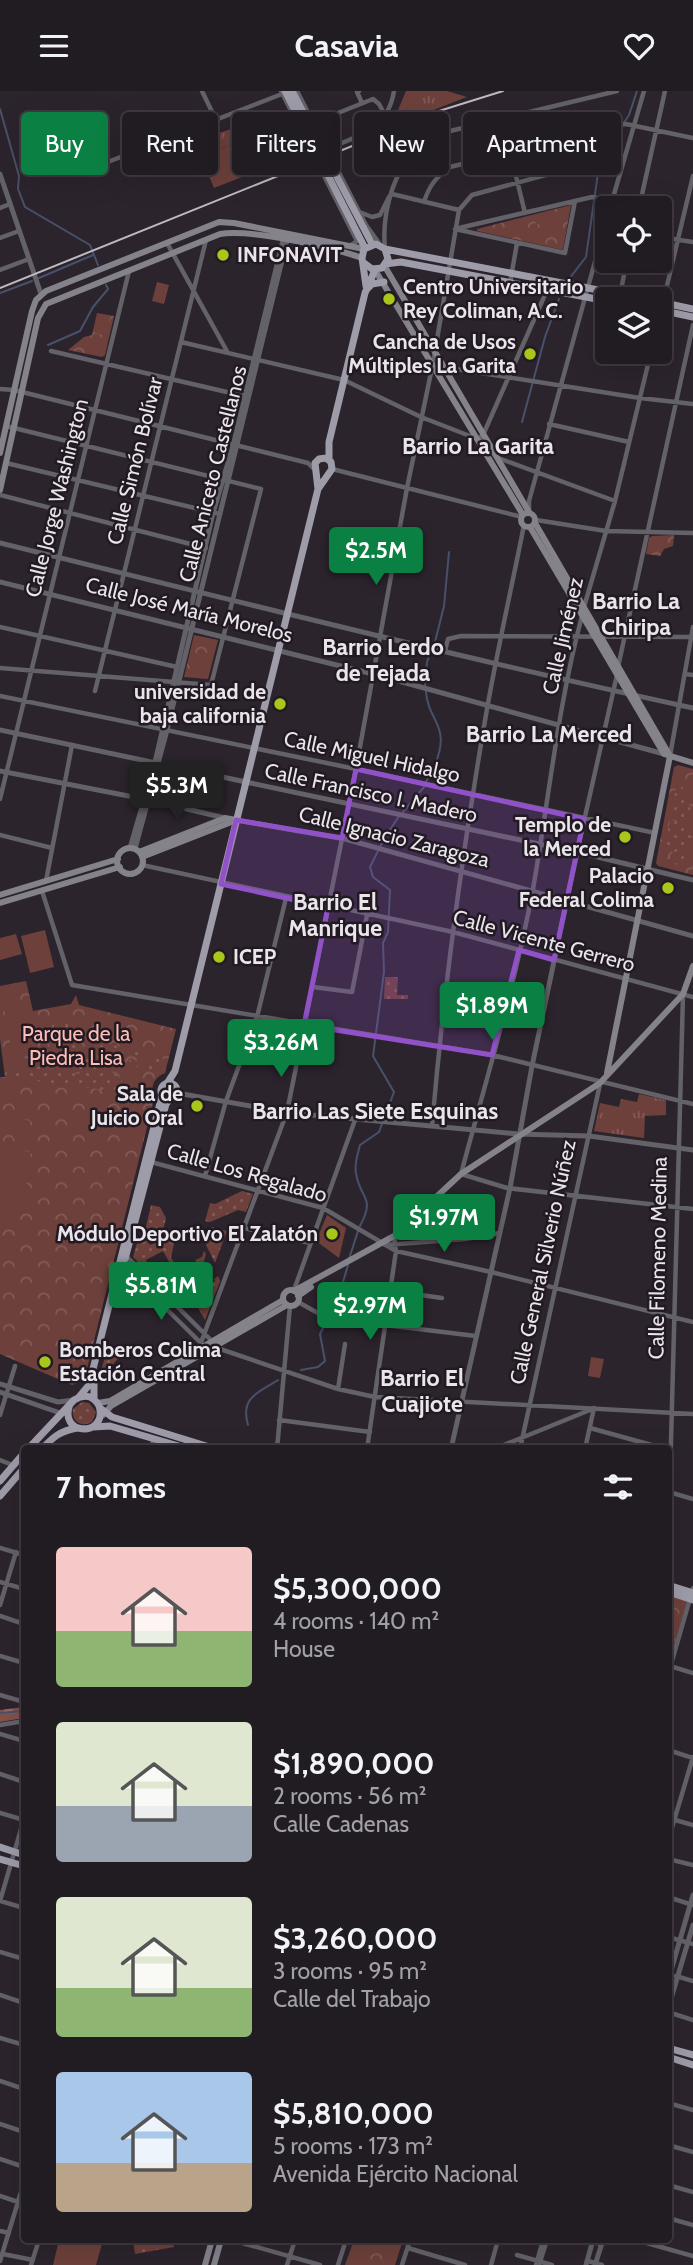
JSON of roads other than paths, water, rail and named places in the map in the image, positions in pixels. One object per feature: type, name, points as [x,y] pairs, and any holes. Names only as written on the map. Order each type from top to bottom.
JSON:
[{"type":"main road","points":[[295,91],[358,227],[364,255],[366,291]]},
{"type":"main road","points":[[282,92],[358,227],[373,244],[449,262],[551,281],[595,296]]},
{"type":"main road","points":[[0,488],[32,311],[41,293],[219,222],[234,223],[364,255]]},
{"type":"main road","points":[[18,391],[43,307],[206,239],[235,232],[351,245],[364,255],[384,282],[481,437],[524,515],[584,607],[598,637]]},
{"type":"main road","points":[[364,255],[373,244]]},
{"type":"main road","points":[[383,247],[388,255],[385,265],[435,352],[437,370]]},
{"type":"main road","points":[[93,1427],[99,1408],[93,1386],[166,1104],[172,1090],[221,884],[231,822],[246,782],[318,489],[330,472],[329,442],[366,291],[375,270],[401,262],[548,290],[595,293]]},
{"type":"main road","points":[[366,291],[372,284],[384,282]]},
{"type":"main road","points":[[672,308],[693,309]]},
{"type":"main road","points":[[672,311],[693,317]]},
{"type":"main road","points":[[0,453],[10,427]]},
{"type":"main road","points":[[481,437],[497,458],[524,515]]},
{"type":"main road","points":[[318,489],[315,461],[329,442]]},
{"type":"main road","points":[[315,461],[329,460]]},
{"type":"main road","points":[[315,471],[319,475],[330,472]]},
{"type":"main road","points":[[524,515],[534,515],[531,524],[667,755],[656,833],[636,919],[607,1073]]},
{"type":"main road","name":"Calle José María Morelos","points":[[667,755],[693,763]]},
{"type":"main road","points":[[137,851],[142,865],[133,873],[125,872],[118,859],[121,852],[137,851],[231,822]]},
{"type":"main road","points":[[0,895],[118,859]]},
{"type":"main road","points":[[0,903],[120,867]]},
{"type":"main road","name":"Calle Filomeno Medina","points":[[683,994],[693,965]]},
{"type":"main road","points":[[99,1408],[207,1345],[287,1303],[394,1236],[461,1174],[600,1083],[683,994]]},
{"type":"main road","points":[[33,1445],[89,1385],[162,1095],[161,1087],[172,1090]]},
{"type":"main road","points":[[162,1095],[172,1090]]},
{"type":"main road","points":[[287,1303],[285,1293],[297,1296]]},
{"type":"main road","points":[[99,1408],[111,1406],[207,1345]]},
{"type":"main road","points":[[74,1400],[89,1397],[112,1417],[184,1445]]},
{"type":"main road","points":[[74,1400],[68,1415],[77,1428]]},
{"type":"main road","points":[[46,1445],[63,1430],[110,1426],[184,1445]]},
{"type":"main road","points":[[0,1481],[21,1457]]},
{"type":"main road","points":[[0,1496],[21,1472]]},
{"type":"main road","points":[[672,1587],[692,1595]]},
{"type":"main road","points":[[672,1592],[692,1595]]},
{"type":"main road","points":[[0,1847],[21,1854]]},
{"type":"main road","points":[[0,1859],[21,1865]]},
{"type":"main road","points":[[672,2049],[693,2055]]},
{"type":"main road","points":[[672,2058],[693,2065]]},
{"type":"main road","points":[[208,2265],[212,2243]]},
{"type":"main road","points":[[208,2265],[219,2243]]},
{"type":"street","points":[[202,91],[212,112]]},
{"type":"street","points":[[295,91],[306,112]]},
{"type":"street","points":[[359,91],[357,92],[362,103]]},
{"type":"street","points":[[386,112],[394,91]]},
{"type":"street","points":[[531,112],[617,91]]},
{"type":"street","points":[[614,196],[644,91]]},
{"type":"street","points":[[642,196],[665,91]]},
{"type":"street","points":[[218,119],[282,92],[292,112]]},
{"type":"street","points":[[340,112],[373,99],[383,112]]},
{"type":"street","points":[[621,125],[635,125],[693,138]]},
{"type":"street","points":[[383,247],[384,226],[392,194],[409,158],[424,144],[446,132],[463,128]]},
{"type":"street","points":[[424,202],[429,187],[439,174],[463,164]]},
{"type":"street","points":[[340,174],[373,236],[383,247]]},
{"type":"street","points":[[324,175],[356,239],[351,245]]},
{"type":"street","points":[[516,175],[526,213]]},
{"type":"street","points":[[433,363],[459,210],[472,195],[545,175]]},
{"type":"street","points":[[0,176],[41,293]]},
{"type":"street","points":[[666,287],[693,176]]},
{"type":"street","points":[[392,194],[459,210]]},
{"type":"street","points":[[377,217],[383,212],[392,194]]},
{"type":"street","points":[[455,229],[595,197]]},
{"type":"street","points":[[455,229],[565,253],[575,201]]},
{"type":"street","points":[[0,208],[10,204]]},
{"type":"street","points":[[359,212],[377,217],[384,226]]},
{"type":"street","points":[[0,238],[19,231]]},
{"type":"street","name":"Calle Aniceto Castellanos","points":[[137,851],[197,592],[286,237]]},
{"type":"street","name":"Calle Simón Bolívar","points":[[95,691],[206,239]]},
{"type":"street","points":[[672,239],[693,242]]},
{"type":"street","points":[[166,242],[228,353]]},
{"type":"street","points":[[510,283],[517,243]]},
{"type":"street","points":[[0,270],[29,259]]},
{"type":"street","points":[[330,472],[524,515],[595,263]]},
{"type":"street","name":"Calle Jorge Washington","points":[[0,799],[3,772],[16,733],[130,270]]},
{"type":"street","points":[[181,342],[344,380],[421,417],[481,437],[551,281]]},
{"type":"street","points":[[452,1445],[510,1188],[554,960],[693,325]]},
{"type":"street","points":[[51,351],[247,397]]},
{"type":"street","name":"Calle Jiménez","points":[[461,1174],[533,890],[544,811],[577,637],[615,501],[648,364]]},
{"type":"street","points":[[207,1345],[204,1335],[287,1112],[356,769],[421,417],[437,370],[532,380],[693,404]]},
{"type":"street","points":[[0,389],[18,391],[235,446],[315,461]]},
{"type":"street","points":[[550,424],[629,442]]},
{"type":"street","points":[[0,668],[211,685],[261,489],[10,427]]},
{"type":"street","points":[[497,458],[615,501]]},
{"type":"street","points":[[6,463],[216,514]]},
{"type":"street","points":[[0,488],[70,513],[208,548]]},
{"type":"street","points":[[432,1126],[439,1046],[467,829],[496,664],[531,524],[606,531],[693,533]]},
{"type":"street","points":[[0,543],[287,616],[442,650],[633,697],[693,708]]},
{"type":"street","name":"Calle José María Morelos","points":[[0,582],[373,674],[667,755]]},
{"type":"street","points":[[0,627],[177,667]]},
{"type":"street","points":[[667,755],[693,627]]},
{"type":"street","name":"Calle Aniceto Castellanos","points":[[176,682],[177,667],[189,628]]},
{"type":"street","points":[[442,650],[448,639],[453,637],[692,637]]},
{"type":"street","points":[[685,674],[693,675]]},
{"type":"street","name":"Calle Miguel Hidalgo","points":[[0,696],[656,833]]},
{"type":"street","name":"Calle Francisco I. Madero","points":[[0,730],[577,852],[693,880]]},
{"type":"street","points":[[46,881],[72,745]]},
{"type":"street","name":"Calle Ignacio Zaragoza","points":[[3,772],[147,800],[231,822],[342,838],[693,936]]},
{"type":"street","points":[[0,835],[52,848]]},
{"type":"street","name":"Calle Vicente Gerrero","points":[[142,865],[453,932],[693,997]]},
{"type":"street","points":[[42,891],[72,985],[492,1055],[693,1104]]},
{"type":"street","points":[[205,1176],[226,1101],[257,1017],[286,898]]},
{"type":"street","points":[[312,987],[352,992],[368,915]]},
{"type":"street","name":"Calle Filomeno Medina","points":[[669,1445],[672,1411],[683,994]]},
{"type":"street","name":"Calle General Silverio Núñez","points":[[522,1445],[600,1083]]},
{"type":"street","points":[[172,1090],[287,1112],[355,1120],[519,1134],[589,1136],[693,1150]]},
{"type":"street","points":[[355,1120],[310,1243],[297,1296],[327,1318],[476,1336]]},
{"type":"street","name":"Calle Los Regalado","points":[[151,1162],[323,1208],[396,1251],[693,1321]]},
{"type":"street","points":[[464,1162],[467,1167],[472,1167]]},
{"type":"street","points":[[461,1174],[510,1188],[693,1209]]},
{"type":"street","points":[[244,1228],[310,1243]]},
{"type":"street","points":[[384,1243],[465,1240],[500,1233]]},
{"type":"street","points":[[368,1445],[396,1251],[394,1236]]},
{"type":"street","points":[[126,1256],[204,1335],[207,1345]]},
{"type":"street","points":[[119,1281],[129,1276],[134,1277],[207,1345],[338,1389],[375,1397],[693,1414]]},
{"type":"street","points":[[357,1286],[442,1298]]},
{"type":"street","points":[[166,1308],[172,1302]]},
{"type":"street","points":[[277,1445],[287,1303]]},
{"type":"street","points":[[338,1389],[345,1344]]},
{"type":"street","points":[[0,1415],[3,1393],[8,1387],[15,1366]]},
{"type":"street","points":[[0,1384],[58,1402],[74,1400]]},
{"type":"street","points":[[3,1393],[62,1412],[69,1420]]},
{"type":"street","points":[[586,1445],[594,1408]]},
{"type":"street","points":[[504,1445],[594,1408]]},
{"type":"street","points":[[279,1420],[370,1432]]},
{"type":"street","points":[[590,1428],[650,1445]]},
{"type":"street","points":[[151,1445],[153,1439]]},
{"type":"street","points":[[0,1460],[21,1468]]},
{"type":"street","points":[[672,1493],[693,1499]]},
{"type":"street","points":[[0,1548],[21,1554]]},
{"type":"street","points":[[0,1605],[16,1552]]},
{"type":"street","points":[[0,1582],[21,1588]]},
{"type":"street","points":[[672,1660],[692,1595]]},
{"type":"street","points":[[0,1616],[21,1622]]},
{"type":"street","points":[[0,1656],[21,1662]]},
{"type":"street","points":[[672,1667],[693,1673]]},
{"type":"street","points":[[0,1695],[21,1701]]},
{"type":"street","points":[[0,1725],[21,1721]]},
{"type":"street","points":[[0,1734],[21,1740]]},
{"type":"street","points":[[672,1751],[693,1758],[672,1819],[693,1825]]},
{"type":"street","points":[[0,1774],[21,1781]]},
{"type":"street","points":[[0,1812],[21,1818]]},
{"type":"street","points":[[21,1830],[0,1901],[21,1908]]},
{"type":"street","points":[[672,1860],[693,1865]]},
{"type":"street","points":[[672,1966],[693,1895]]},
{"type":"street","points":[[672,1898],[692,1904]]},
{"type":"street","points":[[672,1997],[691,1943],[693,1926]]},
{"type":"street","points":[[672,1938],[691,1943]]},
{"type":"street","points":[[0,1952],[21,1958]]},
{"type":"street","points":[[672,1976],[693,1981]]},
{"type":"street","points":[[0,1995],[21,2002]]},
{"type":"street","points":[[672,2012],[693,2020]]},
{"type":"street","points":[[0,2038],[21,2044]]},
{"type":"street","points":[[0,2081],[21,2088]]},
{"type":"street","points":[[672,2104],[693,2110]]},
{"type":"street","points":[[0,2124],[21,2130]]},
{"type":"street","points":[[672,2146],[693,2152]]},
{"type":"street","points":[[0,2159],[21,2166]]},
{"type":"street","points":[[672,2186],[693,2192]]},
{"type":"street","points":[[0,2261],[21,2192]]},
{"type":"street","points":[[0,2196],[18,2202]]},
{"type":"street","points":[[672,2219],[693,2225]]},
{"type":"street","points":[[0,2231],[9,2233]]},
{"type":"street","points":[[1,2253],[32,2262],[38,2243]]},
{"type":"street","points":[[243,2243],[320,2265]]},
{"type":"street","points":[[287,2265],[294,2243]]},
{"type":"street","points":[[338,2265],[345,2243]]},
{"type":"street","points":[[402,2265],[409,2243]]},
{"type":"street","points":[[491,2265],[497,2243]]},
{"type":"street","points":[[538,2263],[544,2243]]},
{"type":"street","points":[[591,2243],[587,2263],[598,2264],[602,2243]]},
{"type":"street","points":[[647,2243],[693,2256]]},
{"type":"street","points":[[408,2248],[465,2265]]},
{"type":"street","points":[[517,2255],[552,2265]]},
{"type":"waterway","points":[[569,279],[586,257],[600,159],[629,115],[637,91]]},
{"type":"waterway","points":[[0,109],[19,176],[18,189],[25,207],[90,245],[98,265]]},
{"type":"waterway","points":[[39,278],[93,255]]},
{"type":"waterway","points":[[0,293],[32,281]]},
{"type":"waterway","points":[[48,345],[80,331],[93,307],[108,289],[106,285]]},
{"type":"waterway","points":[[522,422],[545,337],[559,299]]},
{"type":"waterway","points":[[434,646],[444,606],[449,552]]},
{"type":"waterway","points":[[425,686],[431,651]]},
{"type":"waterway","points":[[426,692],[441,736],[436,763],[426,782]]},
{"type":"waterway","points":[[403,812],[424,787]]},
{"type":"waterway","points":[[360,1226],[367,1203],[356,1173],[357,1155],[360,1145],[379,1132],[394,1092],[373,1056],[384,972],[383,943],[388,932],[390,890],[373,877],[370,867],[399,816]]},
{"type":"waterway","points":[[349,1259],[358,1231]]},
{"type":"waterway","points":[[301,1370],[318,1367],[325,1361],[320,1334],[338,1312],[343,1301],[343,1282],[348,1265]]},
{"type":"waterway","points":[[248,1425],[246,1408],[252,1397],[278,1380]]},
{"type":"waterway","points":[[0,1713],[21,1711]]},
{"type":"railway","points":[[0,288],[439,111],[503,91]]},
{"type":"place","name":"INFONAVIT","points":[[223,255]]},
{"type":"place","name":"Centro Universitario Rey Coliman, A.C.","points":[[389,299]]},
{"type":"place","name":"Cancha de Usos Múltiples La Garita","points":[[530,354]]},
{"type":"place","name":"universidad de baja california","points":[[280,704]]},
{"type":"place","name":"Templo de la Merced","points":[[625,837]]},
{"type":"place","name":"Palacio Federal Colima","points":[[668,888]]},
{"type":"place","name":"ICEP","points":[[219,957]]},
{"type":"place","name":"Sala de Juicio Oral","points":[[197,1106]]},
{"type":"place","name":"Módulo Deportivo El Zalatón","points":[[332,1234]]},
{"type":"place","name":"Bomberos Colima Estación Central","points":[[45,1362]]},
{"type":"district","name":"Barrio La Garita","points":[[478,446]]},
{"type":"district","name":"Barrio La Chiripa","points":[[636,614]]},
{"type":"district","name":"Barrio Lerdo de Tejada","points":[[383,660]]},
{"type":"district","name":"Barrio La Merced","points":[[549,734]]},
{"type":"district","name":"Barrio El Manrique","points":[[335,915]]},
{"type":"district","name":"Barrio Las Siete Esquinas","points":[[375,1111]]},
{"type":"district","name":"Barrio El Cuajiote","points":[[422,1391]]},
{"type":"park label","name":"Parque de la Piedra Lisa","points":[[76,1046]]}]
